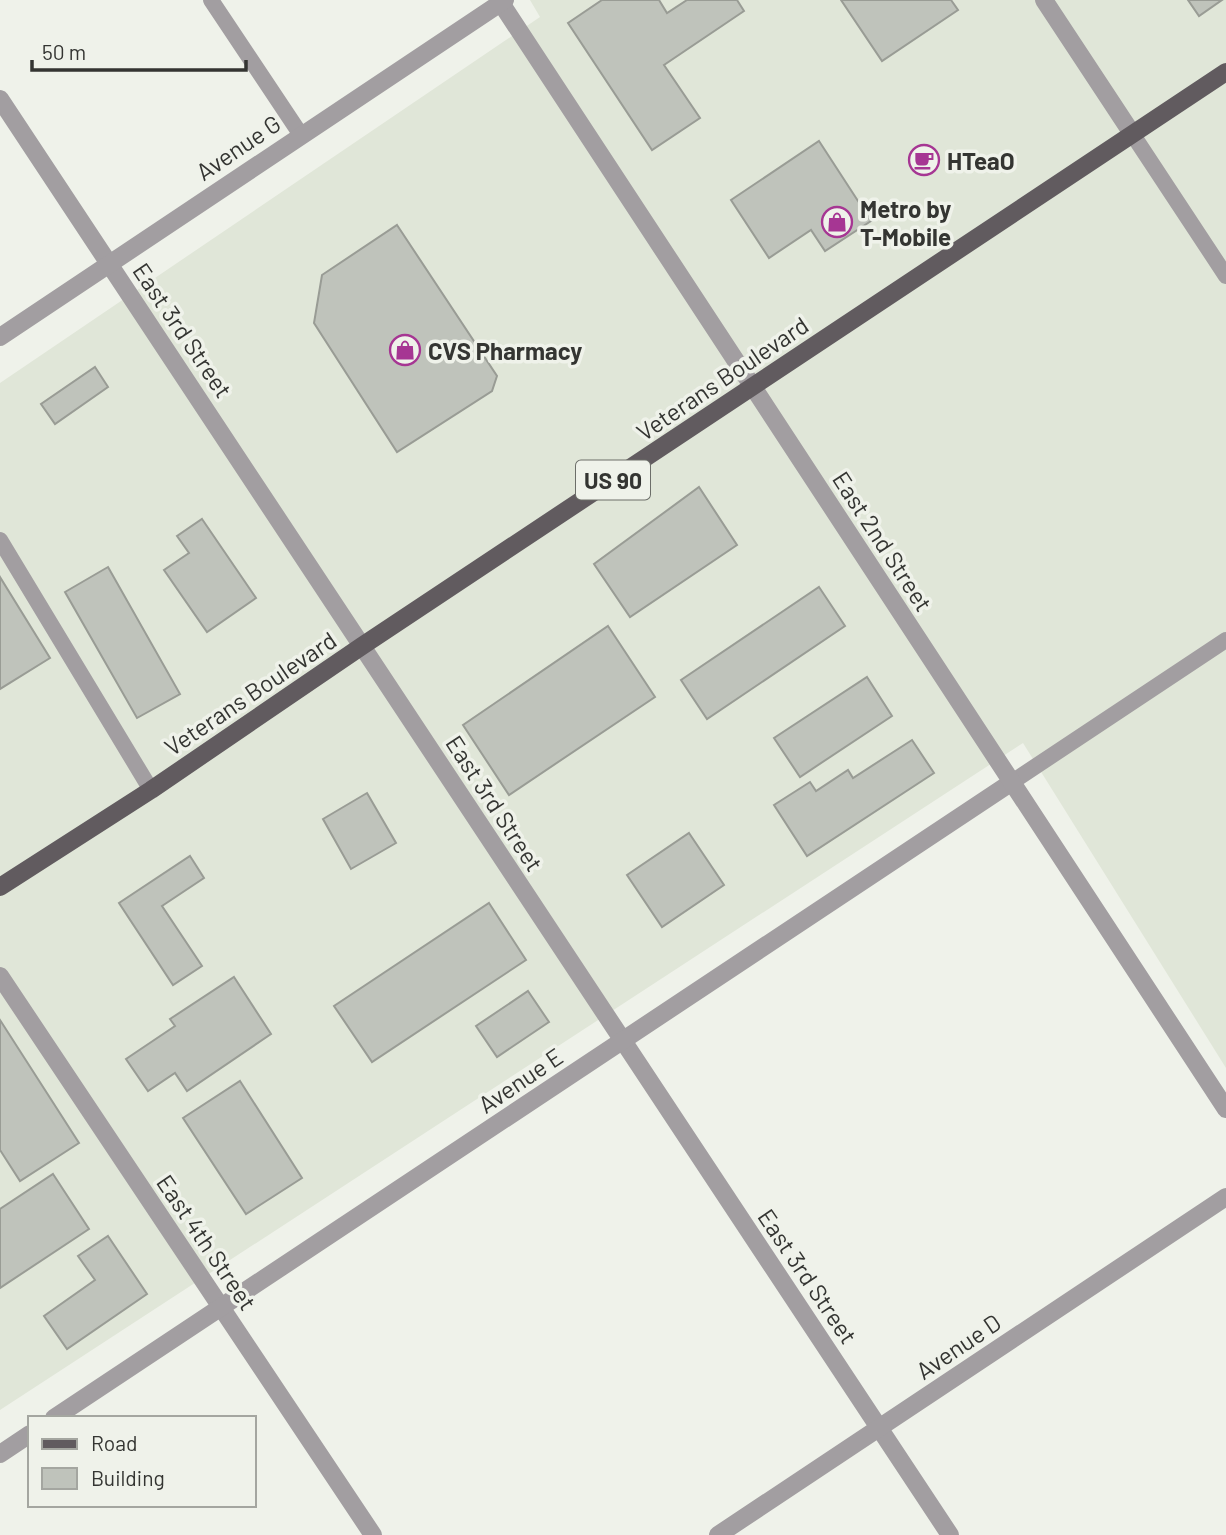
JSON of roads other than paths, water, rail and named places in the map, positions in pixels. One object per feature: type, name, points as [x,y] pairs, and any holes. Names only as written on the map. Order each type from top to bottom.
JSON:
[{"type":"main road","name":"Veterans Boulevard","points":[[0,887],[151,790],[362,646],[1226,72]]},
{"type":"street","points":[[1044,0],[1133,135]]},
{"type":"street","name":"Avenue G","points":[[0,337],[502,1]]},
{"type":"street","name":"East 2nd Street","points":[[502,1],[1226,1109]]},
{"type":"street","name":"East 3rd Street","points":[[0,99],[950,1535]]},
{"type":"street","name":"Avenue E","points":[[57,1416],[1012,782]]},
{"type":"street","name":"East 4th Street","points":[[0,976],[373,1535]]},
{"type":"street","name":"Avenue D","points":[[718,1535],[1226,1198]]},
{"type":"street","points":[[0,1454],[28,1435]]},
{"type":"lane","points":[[211,0],[301,135]]},
{"type":"lane","points":[[1133,135],[1226,276]]},
{"type":"lane","points":[[0,540],[151,790]]},
{"type":"lane","points":[[1012,782],[1226,640]]},
{"type":"place","name":"HTeaO","points":[[924,160]]},
{"type":"place","name":"Metro by T-Mobile","points":[[837,222]]},
{"type":"place","name":"CVS Pharmacy","points":[[405,350]]}]
